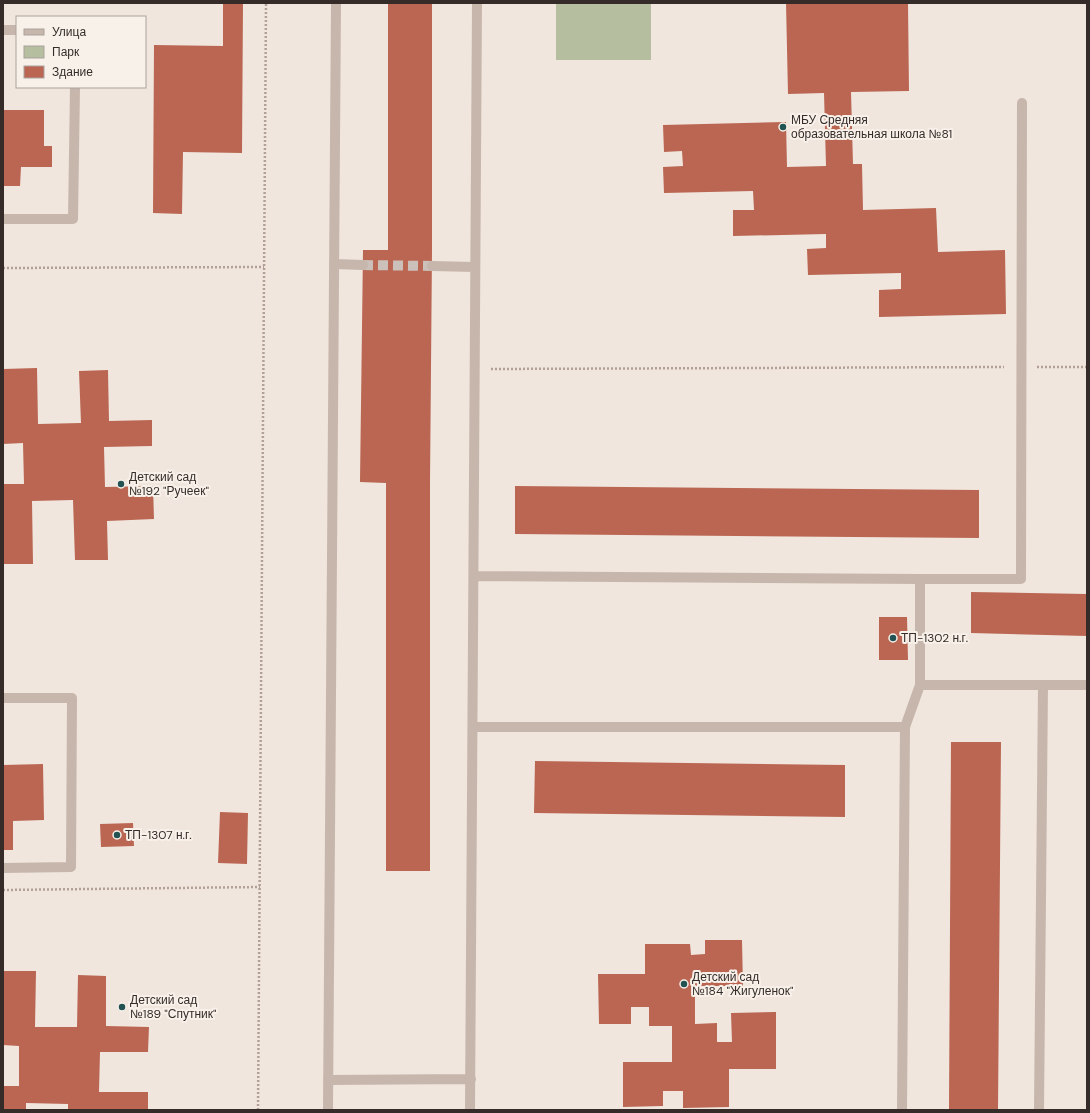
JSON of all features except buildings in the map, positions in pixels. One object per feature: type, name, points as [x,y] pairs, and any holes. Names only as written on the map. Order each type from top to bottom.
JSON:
[{"type":"street","points":[[328,1110],[336,3]]},
{"type":"street","points":[[470,1110],[477,3]]},
{"type":"street","points":[[3,30],[16,30]]},
{"type":"street","points":[[4,220],[73,219],[75,88]]},
{"type":"street","points":[[474,576],[1021,579],[1022,103]]},
{"type":"street","points":[[334,264],[363,265]]},
{"type":"street","points":[[432,266],[475,267]]},
{"type":"street","points":[[902,1110],[905,727],[920,685],[920,579]]},
{"type":"street","points":[[920,685],[1087,685]]},
{"type":"street","points":[[1039,1110],[1043,685]]},
{"type":"street","points":[[3,698],[72,698],[71,867],[3,868]]},
{"type":"street","points":[[473,727],[905,727]]},
{"type":"street","points":[[328,1080],[471,1079]]},
{"type":"path","points":[[258,1110],[266,3]]},
{"type":"path","points":[[3,268],[264,267]]},
{"type":"path","points":[[475,369],[1087,367]]},
{"type":"path","points":[[3,890],[260,887]]},
{"type":"green space","points":[[556,3],[651,3],[651,60],[556,60]]},
{"type":"tunnel","points":[[363,265],[432,266]]},
{"type":"place","name":"МБУ Средняя образовательная школа №81","points":[[783,127]]},
{"type":"place","name":"Детский сад №192 \"Ручеек\"","points":[[121,484]]},
{"type":"place","name":"ТП-1302 н.г.","points":[[893,638]]},
{"type":"place","name":"ТП-1307 н.г.","points":[[117,835]]},
{"type":"place","name":"Детский сад №184 \"Жигуленок\"","points":[[684,984]]},
{"type":"place","name":"Детский сад №189 \"Спутник\"","points":[[122,1007]]}]
